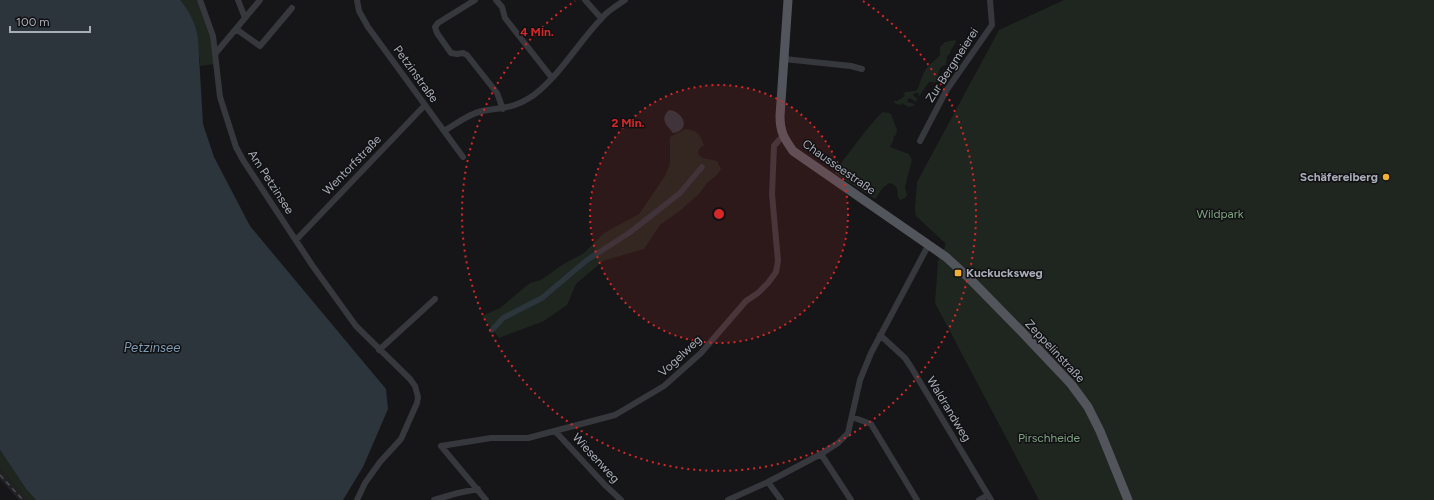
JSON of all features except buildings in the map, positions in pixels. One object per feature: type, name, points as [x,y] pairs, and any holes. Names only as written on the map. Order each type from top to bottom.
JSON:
[{"type":"main road","points":[[783,138],[780,126],[780,116],[788,0]]},
{"type":"main road","name":"Chausseestraße","points":[[783,138],[793,151],[929,244]]},
{"type":"main road","name":"Zeppelinstraße","points":[[929,244],[971,280],[1075,389],[1088,407],[1100,431],[1128,500]]},
{"type":"street","name":"Am Petzinsee","points":[[200,0],[213,36],[220,97],[236,147],[249,170],[312,265],[356,326],[415,386],[418,397],[415,409],[401,439],[380,462],[364,483],[357,500]]},
{"type":"street","points":[[238,0],[245,18]]},
{"type":"street","points":[[215,54],[260,0]]},
{"type":"street","name":"Petzinstraße","points":[[357,0],[359,10],[368,27],[464,157]]},
{"type":"street","points":[[475,0],[438,23],[435,27],[437,33],[451,53],[463,53],[467,55],[497,93],[503,109]]},
{"type":"street","points":[[496,0],[502,7],[505,18],[552,78]]},
{"type":"street","points":[[585,0],[601,18]]},
{"type":"street","points":[[444,131],[466,117],[481,111],[503,109],[521,103],[535,93],[552,78],[601,18],[625,0]]},
{"type":"street","name":"Zur Bergmeierei","points":[[920,140],[946,92],[992,25],[990,0]]},
{"type":"street","points":[[236,29],[260,46],[292,8]]},
{"type":"street","points":[[784,59],[851,66],[862,69]]},
{"type":"street","name":"Wentorfstraße","points":[[296,240],[425,105]]},
{"type":"street","name":"Vogelweg","points":[[478,489],[441,446],[490,438],[528,438],[615,415],[664,386],[701,353],[746,301],[768,284],[776,272],[778,261],[772,194],[774,146],[783,138]]},
{"type":"street","points":[[728,500],[768,482],[821,454],[838,444],[848,433],[860,380],[871,352],[929,244]]},
{"type":"street","points":[[379,350],[435,299]]},
{"type":"street","name":"Waldrandweg","points":[[880,335],[902,355],[911,367],[989,497]]},
{"type":"street","points":[[852,417],[870,424],[917,500]]},
{"type":"street","name":"Wiesenweg","points":[[555,431],[602,482],[621,500]]},
{"type":"street","points":[[821,454],[851,500]]},
{"type":"street","points":[[768,482],[781,500]]},
{"type":"street","points":[[434,500],[478,489],[486,500]]},
{"type":"street","points":[[979,500],[989,497]]},
{"type":"shaded area","points":[[0,469],[28,500],[19,500],[0,479]]},
{"type":"green space","points":[[171,0],[198,0],[212,37],[215,64],[200,66],[200,59]]},
{"type":"green space","name":"Wildpark","points":[[1064,0],[1434,0],[1434,500],[1039,500],[935,303],[938,261],[946,244],[916,216],[915,209],[917,182],[999,30]]},
{"type":"green space","points":[[955,40],[956,42],[950,54],[947,56],[946,65],[941,67],[939,71],[938,75],[943,82],[929,82],[919,96],[918,93],[915,93],[913,95],[917,99],[916,102],[910,98],[907,100],[908,102],[915,104],[913,106],[908,107],[902,103],[900,105],[894,103],[894,101],[897,101],[905,96],[903,93],[917,90],[926,69],[940,55],[940,47],[945,42]]},
{"type":"green space","points":[[883,111],[891,114],[897,130],[890,147],[909,154],[912,160],[905,187],[907,195],[905,198],[900,200],[898,197],[897,188],[892,184],[889,183],[882,189],[875,199],[835,174],[835,171],[867,129]]},
{"type":"green space","points":[[685,129],[692,130],[699,135],[704,145],[699,149],[698,154],[703,158],[717,161],[721,169],[717,175],[707,183],[700,193],[681,210],[660,225],[644,249],[603,261],[576,284],[567,305],[544,321],[499,338],[482,316],[500,308],[530,283],[541,280],[562,265],[584,253],[604,233],[639,214],[665,176],[670,163],[670,137]]},
{"type":"green space","points":[[0,450],[26,489],[36,500],[28,500],[0,469]]},
{"type":"water","name":"Petzinsee","points":[[0,0],[180,0],[187,9],[194,23],[198,39],[203,124],[214,157],[250,226],[386,389],[388,409],[363,467],[343,500],[36,500],[26,489],[0,450]]},
{"type":"water","points":[[669,110],[674,111],[681,117],[684,125],[679,131],[673,133],[666,125],[664,119]]},
{"type":"waterway","points":[[492,330],[503,318],[542,298],[587,260],[629,233],[680,193],[702,167]]},
{"type":"railway","points":[[0,475],[23,500]]},
{"type":"place","name":"Schäfereiberg","points":[[1386,177]]},
{"type":"place","name":"Kuckucksweg","points":[[958,273]]},
{"type":"park label","name":"Pirschheide","points":[[1049,438]]}]
